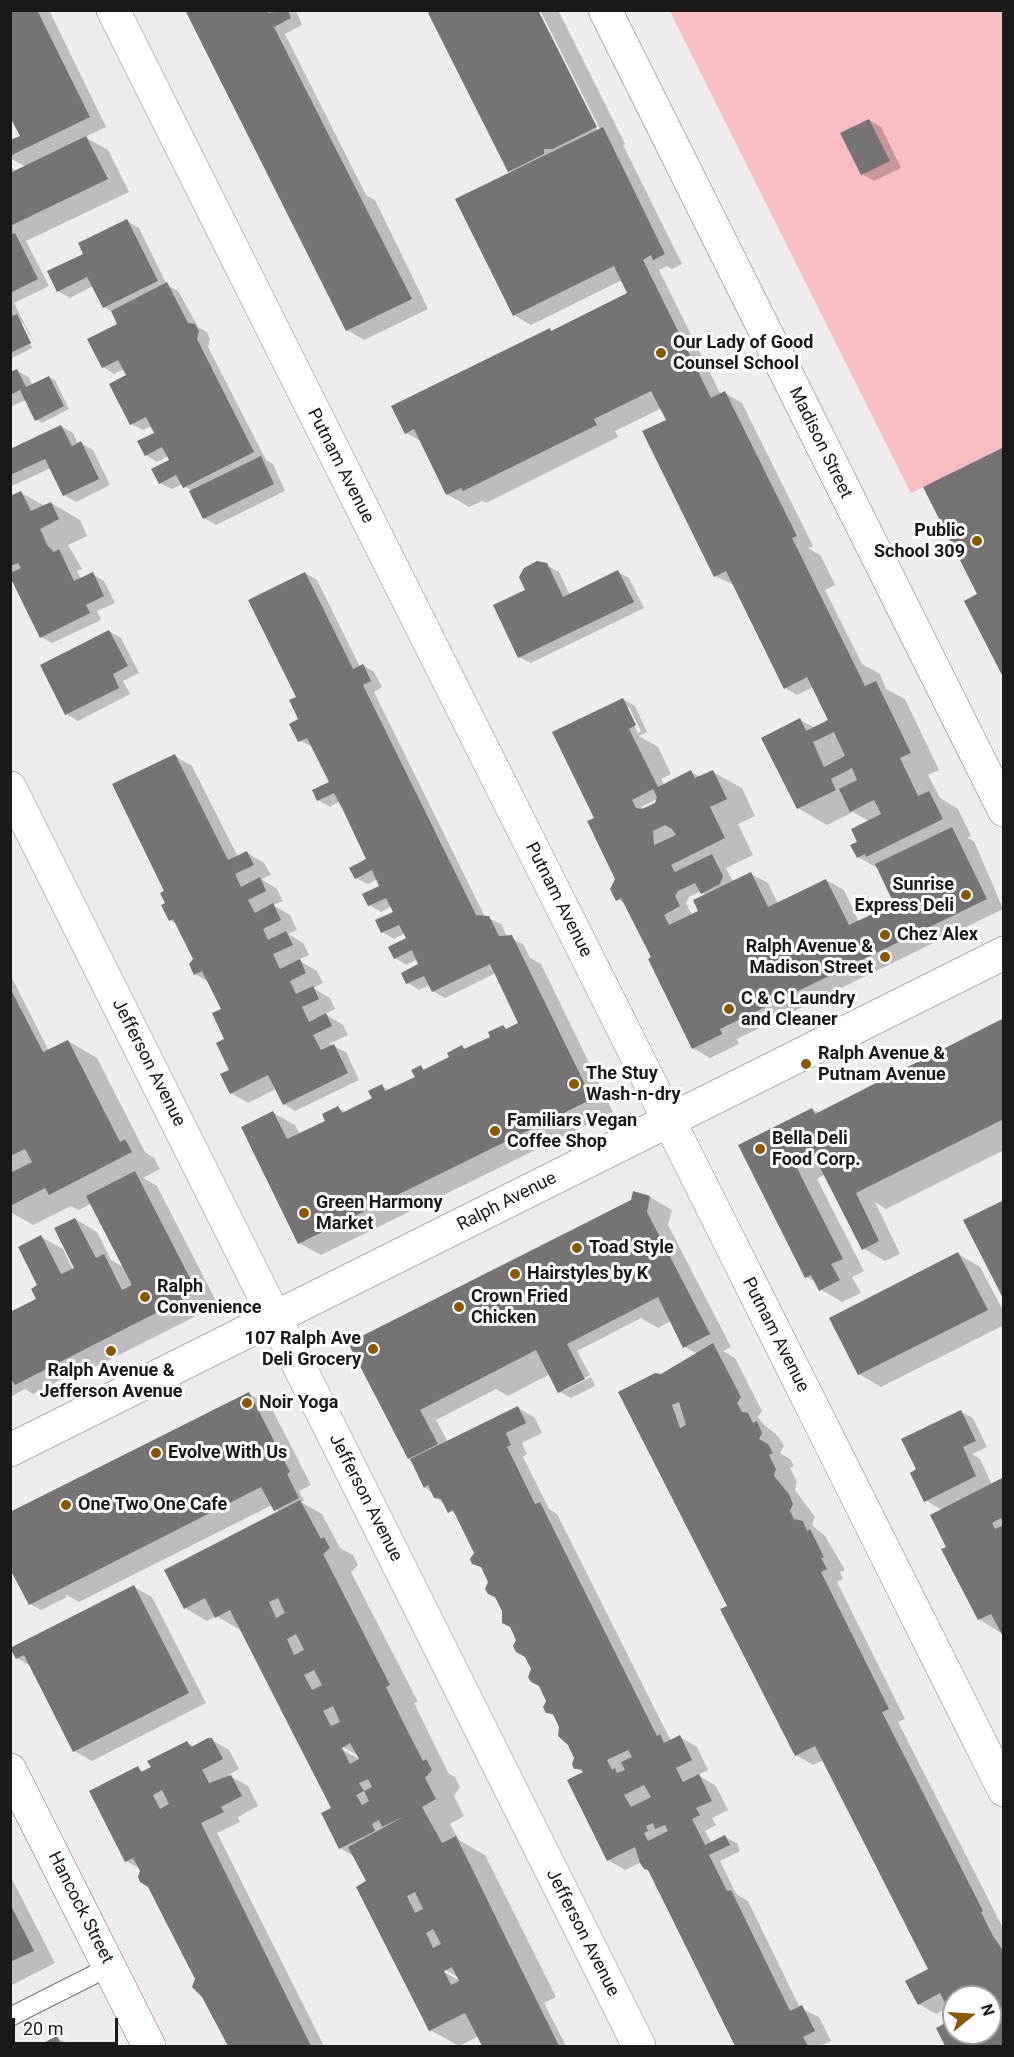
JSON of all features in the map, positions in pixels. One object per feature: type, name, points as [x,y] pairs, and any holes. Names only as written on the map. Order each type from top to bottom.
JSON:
[{"type":"street","name":"Putnam Avenue","points":[[113,10],[1004,1790]]},
{"type":"street","name":"Madison Street","points":[[605,10],[1004,810]]},
{"type":"street","name":"Jefferson Avenue","points":[[10,788],[639,2046]]},
{"type":"street","name":"Ralph Avenue","points":[[10,1450],[1004,953]]},
{"type":"street","name":"Hancock Street","points":[[10,1770],[149,2046]]},
{"type":"lane","points":[[10,2017],[110,1967]]},
{"type":"shaded area","points":[[670,11],[1003,11],[1003,447],[911,493]]},
{"type":"building","points":[[10,10],[37,10],[90,117],[10,156],[10,140],[20,136],[10,117]]},
{"type":"building","points":[[185,10],[267,10],[268,13],[288,10],[291,18],[274,27],[412,299],[346,331]]},
{"type":"building","points":[[431,10],[538,10],[597,127],[553,149],[544,149],[544,154],[508,172],[428,13]]},
{"type":"building","points":[[869,119],[890,161],[861,175],[840,133]]},
{"type":"building","points":[[603,127],[665,254],[653,260],[651,255],[643,260],[711,398],[725,391],[797,536],[792,538],[865,686],[876,681],[911,753],[900,758],[918,796],[929,791],[943,819],[866,857],[865,854],[857,858],[850,845],[857,842],[851,829],[881,814],[874,800],[850,812],[839,789],[857,780],[852,768],[831,779],[836,790],[797,809],[761,738],[800,718],[806,731],[828,720],[807,677],[784,689],[726,571],[714,577],[642,431],[666,420],[651,391],[594,419],[597,425],[463,491],[461,488],[446,495],[414,429],[405,434],[391,406],[627,293],[614,266],[513,316],[455,199]],"holes":[[[834,732],[845,756],[824,767],[813,742]]]},
{"type":"building","points":[[86,136],[108,179],[10,226],[10,173]]},
{"type":"building","points":[[127,219],[158,281],[103,308],[87,277],[57,292],[47,271],[83,254],[78,243]]},
{"type":"building","points":[[15,233],[38,279],[10,293],[10,235]]},
{"type":"building","points":[[167,282],[188,323],[195,324],[199,331],[197,339],[254,452],[183,488],[176,475],[159,484],[151,469],[169,460],[162,447],[145,456],[137,441],[154,433],[146,417],[130,425],[109,384],[126,375],[118,360],[102,368],[87,339],[117,324],[111,311]]},
{"type":"building","points":[[10,312],[12,316],[17,314],[31,343],[10,353]]},
{"type":"building","points":[[17,369],[26,387],[49,376],[64,406],[35,421],[20,390],[10,395],[10,372]]},
{"type":"building","points":[[61,425],[72,446],[81,441],[99,479],[63,496],[45,459],[10,475],[10,449]]},
{"type":"building","name":"Public School 309","points":[[1004,447],[1004,679],[964,601],[977,594],[923,487]]},
{"type":"building","points":[[261,456],[274,484],[203,519],[189,491]]},
{"type":"building","points":[[21,491],[31,511],[51,502],[59,519],[40,529],[47,545],[54,552],[59,549],[74,581],[93,572],[104,596],[86,605],[90,613],[40,638],[10,577],[10,573],[21,568],[18,563],[10,566],[10,496]]},
{"type":"building","points":[[537,561],[547,563],[563,597],[618,570],[634,602],[518,658],[493,605],[525,590],[519,577],[524,568]]},
{"type":"building","points":[[305,572],[353,669],[363,664],[371,681],[363,685],[476,915],[489,916],[499,936],[512,935],[592,1099],[298,1244],[241,1127],[273,1111],[287,1139],[325,1121],[322,1114],[338,1106],[342,1113],[372,1098],[368,1091],[382,1084],[385,1091],[415,1077],[411,1070],[421,1065],[423,1070],[449,1057],[447,1053],[462,1045],[464,1049],[490,1037],[488,1032],[503,1025],[506,1029],[518,1023],[490,964],[432,992],[424,976],[406,984],[401,973],[418,964],[412,950],[394,959],[388,947],[406,938],[399,925],[381,933],[375,920],[393,912],[386,898],[368,906],[362,894],[379,886],[372,870],[355,879],[349,868],[366,859],[334,793],[317,801],[312,790],[329,782],[307,738],[298,742],[289,724],[298,719],[289,700],[296,697],[248,600]]},
{"type":"building","points":[[109,630],[128,666],[113,674],[119,688],[65,715],[40,665]]},
{"type":"building","points":[[623,698],[636,725],[629,729],[658,787],[691,770],[695,778],[713,770],[727,799],[710,807],[725,838],[671,865],[675,872],[712,854],[723,876],[720,884],[701,894],[695,883],[678,891],[675,896],[680,906],[664,915],[669,925],[698,911],[693,900],[751,872],[768,907],[826,879],[849,925],[894,904],[875,864],[952,827],[987,899],[720,1029],[722,1034],[692,1049],[648,959],[651,957],[621,898],[616,901],[610,889],[615,879],[587,821],[594,818],[552,732]],"holes":[[[653,789],[657,797],[655,803],[642,809],[636,808],[632,800]],[[665,825],[676,835],[654,845],[653,831]]]},
{"type":"building","points":[[175,754],[228,860],[247,851],[254,865],[235,874],[241,887],[260,877],[266,891],[248,900],[255,913],[273,903],[281,920],[263,929],[268,940],[286,931],[293,945],[273,954],[280,969],[300,959],[306,973],[290,981],[296,994],[313,986],[319,999],[302,1007],[309,1022],[326,1013],[332,1026],[313,1035],[321,1050],[334,1044],[348,1073],[283,1105],[268,1075],[230,1094],[220,1074],[229,1070],[216,1043],[224,1039],[212,1013],[221,1009],[202,971],[194,975],[189,964],[193,959],[173,919],[169,921],[161,905],[165,903],[160,893],[164,891],[112,784]]},
{"type":"building","points":[[10,988],[43,1052],[68,1040],[120,1142],[125,1139],[132,1152],[49,1195],[45,1188],[10,1206],[10,1173],[32,1162],[25,1149],[10,1156]]},
{"type":"building","points":[[1004,1018],[1004,1119],[856,1193],[879,1241],[862,1250],[814,1156],[796,1166],[843,1259],[831,1264],[840,1280],[819,1291],[811,1275],[805,1278],[738,1145],[812,1108],[815,1114]]},
{"type":"building","points":[[135,1171],[197,1292],[15,1385],[10,1378],[10,1312],[36,1299],[31,1289],[37,1285],[18,1247],[41,1235],[61,1274],[74,1268],[54,1228],[75,1218],[96,1258],[104,1254],[122,1290],[132,1285],[86,1196]]},
{"type":"building","points":[[633,1191],[650,1196],[647,1212],[710,1334],[683,1348],[658,1297],[567,1344],[585,1379],[558,1393],[536,1350],[420,1410],[438,1444],[408,1459],[348,1343],[631,1200]]},
{"type":"building","points":[[1004,1200],[1004,1300],[963,1220]]},
{"type":"building","points":[[958,1252],[988,1310],[858,1375],[829,1318]]},
{"type":"building","points":[[713,1343],[741,1397],[737,1403],[742,1412],[748,1413],[753,1423],[757,1421],[762,1433],[759,1439],[768,1444],[773,1453],[769,1455],[776,1469],[774,1476],[789,1494],[793,1504],[790,1511],[794,1519],[803,1521],[807,1531],[810,1529],[824,1557],[821,1558],[827,1569],[821,1572],[889,1709],[882,1712],[983,1911],[981,1912],[993,1936],[1004,1952],[1004,2046],[944,2045],[1002,2045],[1002,1985],[942,1985],[942,1997],[940,1993],[918,2005],[905,1981],[928,1969],[815,1746],[795,1756],[720,1609],[727,1606],[618,1392],[655,1373],[661,1374]],"holes":[[[679,1402],[686,1425],[680,1428],[672,1405]]]},
{"type":"building","points":[[249,1392],[290,1472],[287,1474],[299,1498],[274,1511],[261,1487],[29,1605],[10,1569],[10,1512]]},
{"type":"building","points":[[518,1406],[526,1423],[506,1433],[511,1445],[507,1447],[535,1504],[540,1502],[657,1736],[660,1734],[664,1743],[680,1735],[692,1760],[676,1768],[683,1782],[699,1774],[712,1801],[696,1808],[700,1815],[692,1819],[705,1845],[725,1835],[730,1845],[709,1855],[727,1891],[731,1890],[790,2011],[802,2005],[815,2031],[803,2037],[808,2046],[735,2046],[648,1870],[644,1869],[640,1863],[635,1847],[607,1861],[567,1780],[583,1772],[581,1769],[574,1769],[572,1764],[574,1758],[568,1745],[558,1736],[559,1727],[553,1714],[546,1713],[543,1707],[546,1701],[539,1686],[531,1682],[528,1677],[531,1669],[525,1657],[516,1652],[513,1646],[516,1640],[510,1627],[502,1623],[502,1611],[495,1597],[488,1594],[485,1589],[488,1582],[481,1567],[472,1564],[470,1559],[474,1553],[453,1510],[448,1513],[441,1499],[434,1498],[428,1485],[424,1488],[410,1459]],"holes":[[[628,1750],[632,1757],[621,1762],[625,1770],[617,1773],[615,1768],[612,1770],[607,1760]],[[644,1785],[651,1797],[631,1807],[624,1795]],[[653,1823],[655,1829],[665,1825],[668,1831],[648,1841],[644,1833],[648,1831],[646,1826]]]},
{"type":"building","points":[[961,1410],[976,1441],[963,1447],[976,1476],[924,1502],[910,1473],[916,1469],[901,1439]]},
{"type":"building","points":[[1004,1477],[1004,1523],[1001,1518],[992,1523],[995,1529],[1004,1525],[1004,1638],[991,1614],[978,1620],[941,1549],[946,1547],[930,1515]]},
{"type":"building","points":[[300,1500],[321,1539],[324,1537],[330,1548],[323,1554],[390,1685],[386,1687],[404,1724],[423,1761],[426,1759],[432,1770],[425,1778],[436,1799],[422,1807],[442,1843],[456,1836],[559,2046],[482,2046],[465,2013],[429,2031],[356,1887],[366,1881],[348,1847],[405,1816],[382,1827],[379,1820],[372,1824],[375,1831],[339,1849],[321,1813],[331,1808],[230,1610],[215,1618],[205,1598],[184,1609],[164,1570]],"holes":[[[278,1598],[285,1613],[276,1618],[269,1602]],[[296,1634],[304,1650],[294,1655],[287,1639]],[[314,1670],[322,1685],[312,1690],[304,1675]],[[333,1706],[340,1722],[331,1726],[323,1711]],[[350,1743],[359,1759],[350,1764],[342,1748]],[[368,1779],[372,1787],[364,1791],[359,1783]],[[364,1791],[369,1801],[362,1805],[356,1795]],[[415,1892],[423,1909],[415,1913],[407,1896]],[[433,1929],[441,1944],[433,1948],[426,1933]],[[452,1967],[459,1981],[451,1985],[444,1971]]]},
{"type":"building","points":[[134,1585],[189,1693],[73,1752],[24,1655],[16,1659],[10,1648]]},
{"type":"building","points":[[212,1738],[223,1759],[202,1770],[209,1783],[231,1775],[242,1796],[221,1807],[224,1812],[201,1823],[311,2046],[228,2046],[202,1997],[192,1987],[195,1979],[148,1887],[140,1882],[138,1877],[140,1871],[133,1858],[125,1862],[89,1791],[138,1766],[141,1772],[151,1767],[147,1761],[187,1741],[191,1747]],"holes":[[[162,1790],[169,1804],[160,1809],[153,1795]]]},
{"type":"building","points":[[10,1904],[34,1951],[10,1962]]},
{"type":"building","points":[[942,2025],[942,2040],[936,2028]]},
{"type":"building","points":[[57,2036],[62,2046],[37,2046]]},
{"type":"place","name":"Our Lady of Good Counsel School","points":[[661,353]]},
{"type":"place","name":"Public School 309","points":[[977,541]]},
{"type":"place","name":"Sunrise Express Deli","points":[[966,895]]},
{"type":"place","name":"Chez Alex","points":[[885,935]]},
{"type":"place","name":"Ralph Avenue & Madison Street","points":[[885,957]]},
{"type":"place","name":"C & C Laundry and Cleaner","points":[[729,1009]]},
{"type":"place","name":"Ralph Avenue & Putnam Avenue","points":[[806,1064]]},
{"type":"place","name":"The Stuy Wash-n-dry","points":[[574,1084]]},
{"type":"place","name":"Familiars Vegan Coffee Shop","points":[[495,1131]]},
{"type":"place","name":"Bella Deli Food Corp.","points":[[760,1149]]},
{"type":"place","name":"Green Harmony Market","points":[[304,1213]]},
{"type":"place","name":"Toad Style","points":[[577,1248]]},
{"type":"place","name":"Hairstyles by K","points":[[515,1274]]},
{"type":"place","name":"Ralph Convenience","points":[[145,1297]]},
{"type":"place","name":"Crown Fried Chicken","points":[[459,1307]]},
{"type":"place","name":"107 Ralph Ave Deli Grocery","points":[[373,1349]]},
{"type":"place","name":"Ralph Avenue & Jefferson Avenue","points":[[111,1351]]},
{"type":"place","name":"Noir Yoga","points":[[247,1403]]},
{"type":"place","name":"Evolve With Us","points":[[156,1453]]},
{"type":"place","name":"One Two One Cafe","points":[[66,1505]]}]
